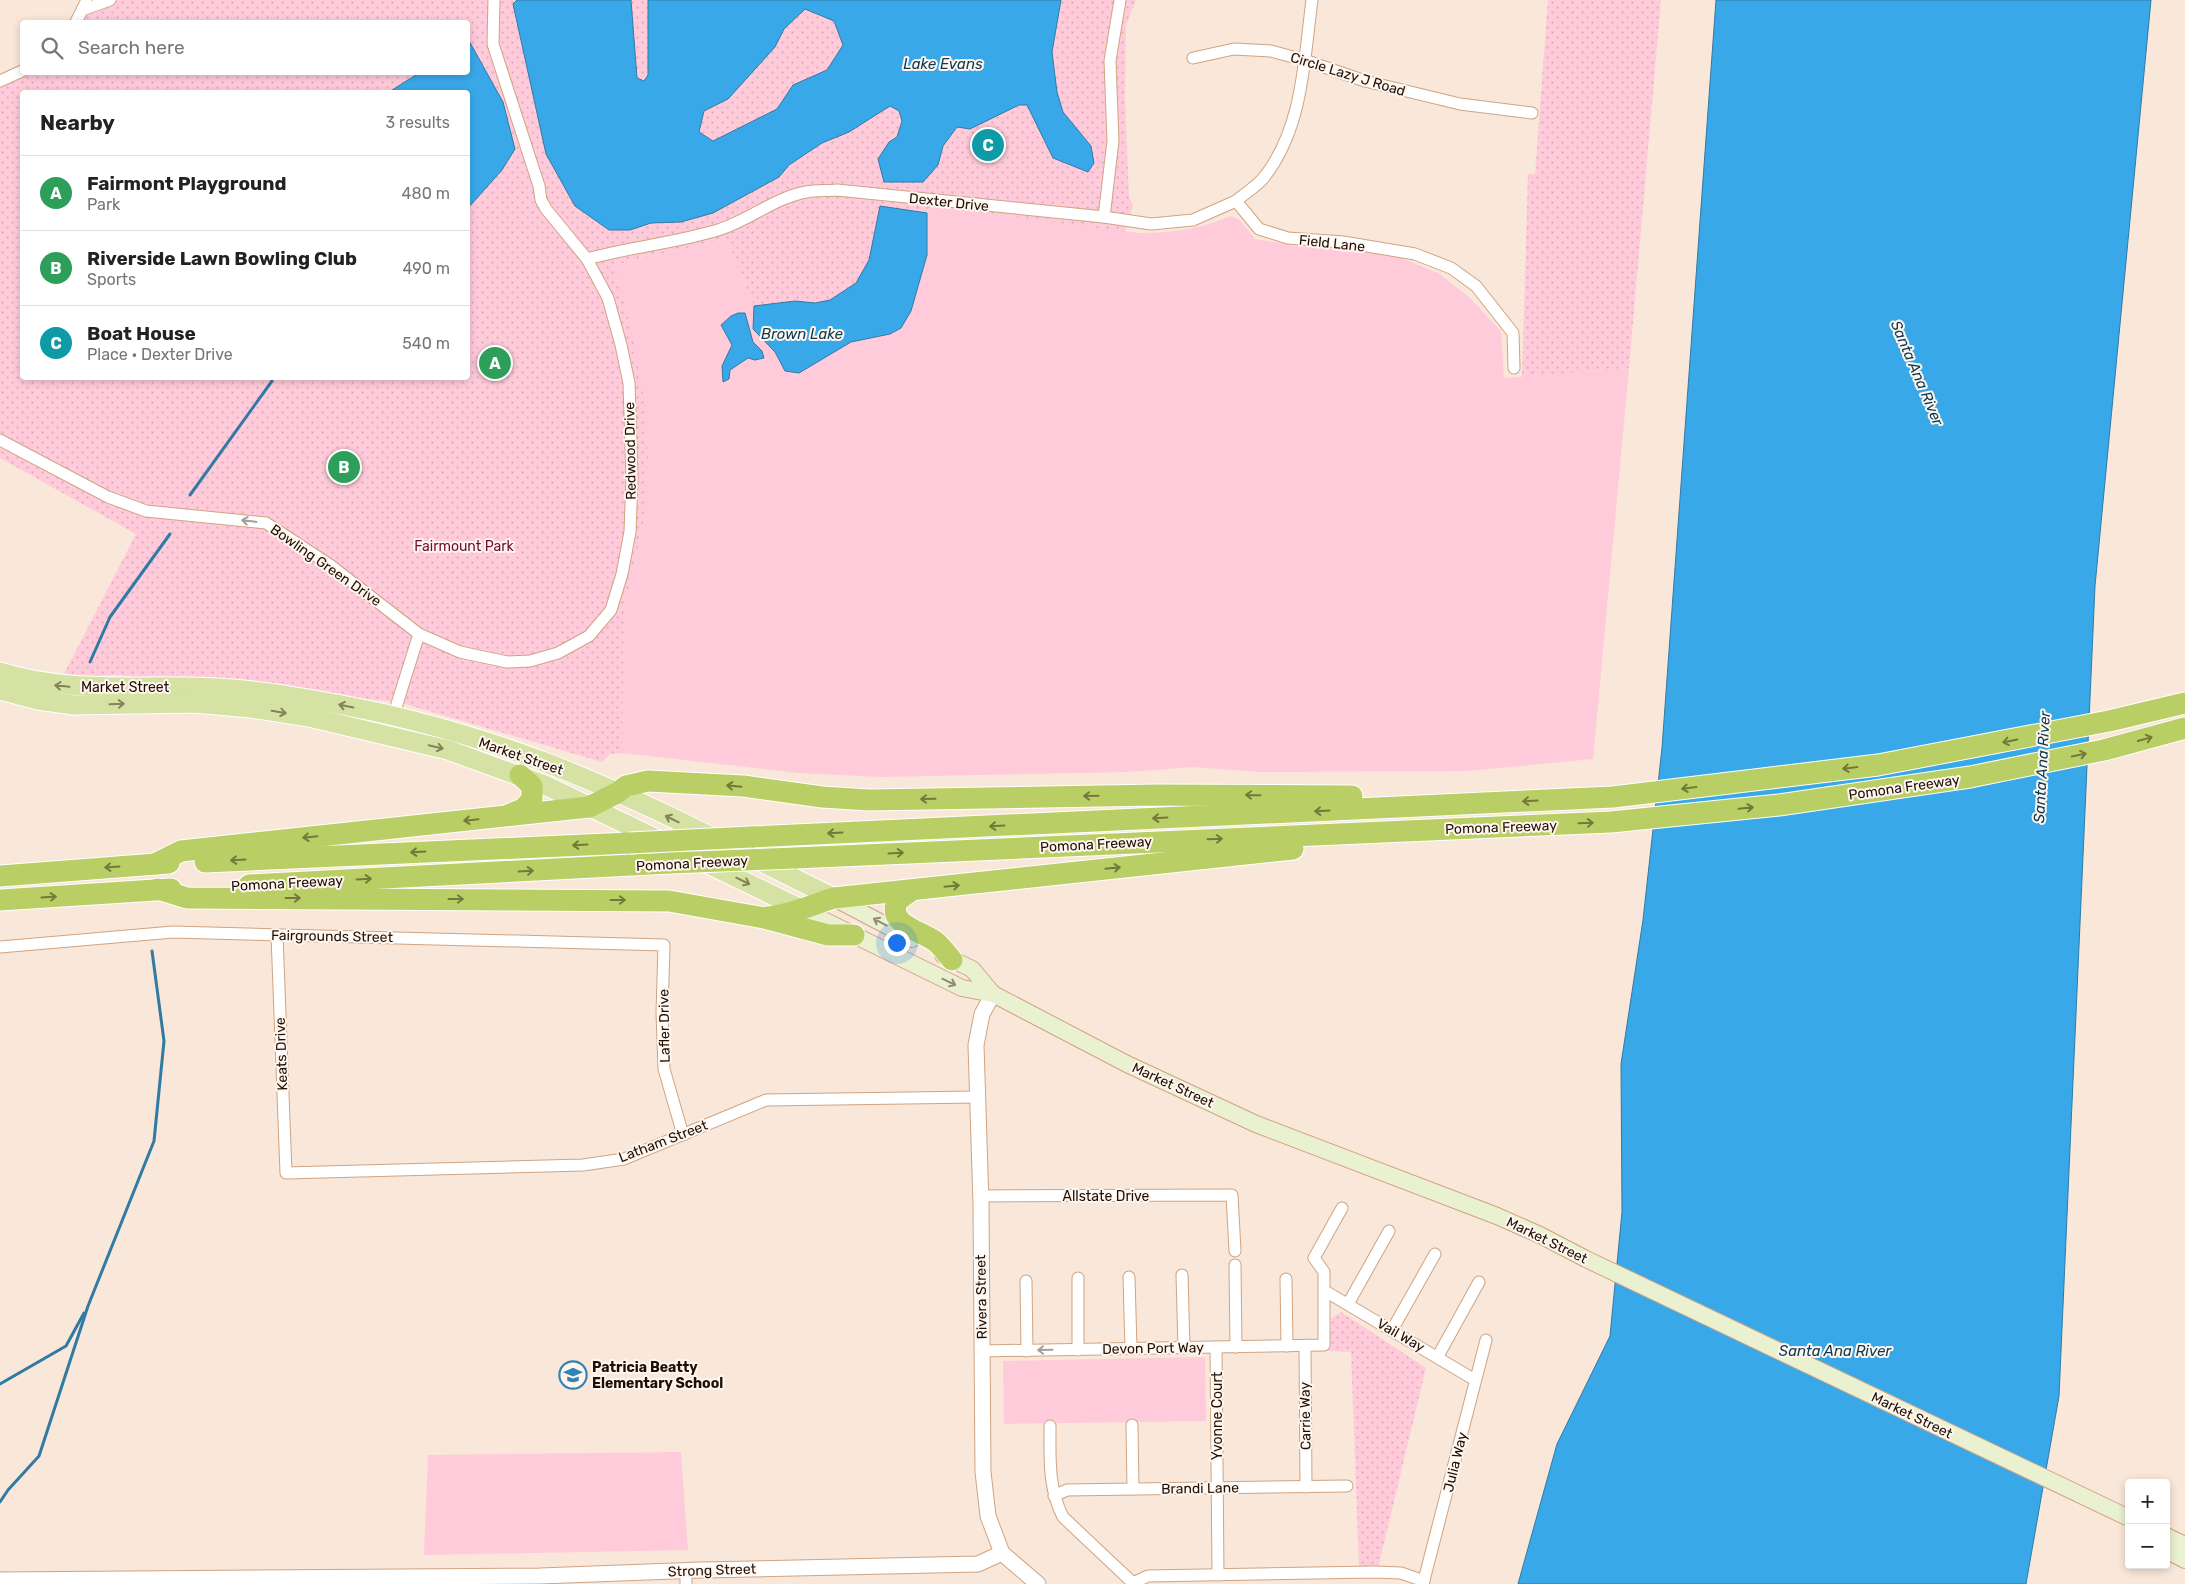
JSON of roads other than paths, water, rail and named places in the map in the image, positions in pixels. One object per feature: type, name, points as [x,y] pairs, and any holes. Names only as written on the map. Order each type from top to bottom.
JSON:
[{"type":"highway","name":"Pomona Freeway","points":[[0,876],[155,864],[1613,797],[1878,764],[1966,750],[2109,721],[2185,703]]},
{"type":"highway","name":"Pomona Freeway","points":[[0,900],[158,889],[670,863],[1611,822],[1779,805],[1970,778],[2104,750],[2185,728]]},
{"type":"highway","points":[[507,815],[523,809],[532,799],[532,786],[520,774]]},
{"type":"highway","points":[[155,864],[181,851],[589,807],[617,793],[628,784],[648,781],[744,786],[822,797],[869,800],[1158,794],[1362,796],[1406,807]]},
{"type":"highway","points":[[764,918],[788,914],[799,908],[834,898],[1291,849],[1397,831]]},
{"type":"highway","points":[[158,889],[187,898],[669,900],[764,918],[828,935],[854,935]]},
{"type":"highway","points":[[911,891],[897,901],[895,911],[897,918],[936,942],[952,960]]},
{"type":"main road","name":"Market Street","points":[[0,672],[63,686],[186,687],[255,692],[315,700],[391,726],[448,750],[520,774],[962,988],[993,994],[1127,1064],[1256,1124],[1540,1234],[1586,1259],[2125,1516]]},
{"type":"main road","name":"Market Street","points":[[0,690],[38,700],[74,705],[195,703],[251,708],[309,717],[391,726],[518,753],[617,793],[834,898],[972,969],[993,994]]},
{"type":"main road","name":"Market Street","points":[[2095,1502],[2107,1516],[2125,1526]]},
{"type":"main road","points":[[2170,1538],[2185,1545]]},
{"type":"main road","points":[[2170,1552],[2185,1560]]},
{"type":"street","points":[[77,20],[86,4],[110,0]]},
{"type":"street","name":"Redwood Drive","points":[[420,634],[460,652],[487,660],[507,662],[530,661],[558,653],[589,636],[611,610],[622,574],[630,532],[632,479],[629,383],[622,345],[608,298],[587,259],[546,209],[541,200],[539,186],[493,44],[494,0]]},
{"type":"street","points":[[1120,0],[1110,61],[1113,141],[1104,217],[1151,224],[1193,220],[1236,201],[1264,178],[1286,143],[1297,106],[1312,0]]},
{"type":"street","name":"Circle Lazy J Road","points":[[1193,58],[1234,50],[1271,51],[1365,81],[1460,104],[1532,112]]},
{"type":"street","points":[[0,81],[20,72]]},
{"type":"street","name":"Dexter Drive","points":[[587,259],[621,250],[696,237],[732,226],[783,199],[806,192],[837,190],[1104,217]]},
{"type":"street","name":"Field Lane","points":[[1236,201],[1259,229],[1288,238],[1343,242],[1415,254],[1451,268],[1476,286],[1513,333],[1514,368]]},
{"type":"street","name":"Bowling Green Drive","points":[[0,440],[121,503],[146,511],[170,515],[266,523],[330,566],[420,634]]},
{"type":"street","points":[[391,726],[420,634]]},
{"type":"street","name":"Fairgrounds Street","points":[[0,947],[173,932],[664,945]]},
{"type":"street","name":"Keats Drive","points":[[277,935],[286,1173]]},
{"type":"street","name":"Lafler Drive","points":[[664,945],[662,1013],[664,1069],[684,1135]]},
{"type":"street","name":"Rivera Street","points":[[993,994],[977,1032],[984,1481],[988,1516],[1002,1553],[1038,1584]]},
{"type":"street","name":"Latham Street","points":[[286,1173],[583,1165],[624,1159],[766,1100],[977,1097]]},
{"type":"street","name":"Allstate Drive","points":[[980,1196],[1232,1195],[1235,1251]]},
{"type":"street","points":[[1325,1292],[1324,1272],[1314,1258],[1342,1208]]},
{"type":"street","points":[[1348,1304],[1389,1231]]},
{"type":"street","points":[[1392,1330],[1435,1254]]},
{"type":"street","points":[[1235,1265],[1236,1347]]},
{"type":"street","points":[[1182,1275],[1184,1348]]},
{"type":"street","points":[[1129,1277],[1131,1349]]},
{"type":"street","points":[[1078,1278],[1078,1350]]},
{"type":"street","points":[[1286,1279],[1288,1346]]},
{"type":"street","points":[[1026,1281],[1026,1350]]},
{"type":"street","points":[[1438,1356],[1479,1282]]},
{"type":"street","name":"Devon Port Way","points":[[982,1351],[1324,1345],[1325,1292]]},
{"type":"street","name":"Vail Way","points":[[1325,1292],[1438,1356],[1475,1380]]},
{"type":"street","name":"Julia Way","points":[[1424,1583],[1486,1340]]},
{"type":"street","name":"Carrie Way","points":[[1304,1346],[1306,1487]]},
{"type":"street","name":"Yvonne Court","points":[[1216,1347],[1218,1574]]},
{"type":"street","points":[[1132,1425],[1133,1489]]},
{"type":"street","points":[[1050,1426],[1051,1484],[1063,1517],[1133,1583],[1148,1576],[1374,1572],[1401,1573],[1424,1583]]},
{"type":"street","name":"Brandi Lane","points":[[1054,1496],[1067,1490],[1347,1486]]},
{"type":"street","name":"Strong Street","points":[[1,1580],[116,1582],[360,1581],[686,1577],[978,1564],[1002,1553]]},
{"type":"water","name":"Lake Evans","points":[[517,0],[631,0],[637,78],[644,81],[648,75],[648,0],[1061,0],[1052,52],[1057,92],[1063,112],[1091,146],[1094,163],[1088,172],[1053,158],[1027,105],[1019,105],[970,129],[957,127],[943,146],[938,165],[923,182],[884,182],[878,159],[889,142],[897,137],[902,121],[899,111],[890,106],[849,132],[822,143],[789,165],[779,177],[713,213],[681,222],[651,223],[630,230],[609,230],[575,206],[546,154],[513,4]],"holes":[[[805,9],[834,21],[843,45],[827,70],[793,85],[777,109],[713,141],[699,132],[704,111],[728,99],[775,47],[784,29]]]},
{"type":"water","name":"Santa Ana River","points":[[1716,0],[2151,0],[2095,586],[2059,1396],[2026,1584],[1518,1584],[1557,1444],[1610,1336],[1622,1212],[1621,1064],[1643,920],[1662,748]]},
{"type":"water","points":[[470,43],[503,102],[515,149],[502,170],[470,206],[470,90],[392,90],[416,75],[470,75]]},
{"type":"water","name":"Brown Lake","points":[[880,206],[927,213],[927,255],[911,311],[901,328],[890,334],[851,342],[799,373],[785,371],[775,352],[753,329],[754,306],[795,301],[815,303],[830,300],[856,283],[869,260]]},
{"type":"water","points":[[745,313],[753,342],[762,351],[764,358],[755,360],[748,358],[730,370],[729,379],[723,382],[722,366],[732,345],[721,325],[731,316]]},
{"type":"waterway","points":[[190,495],[272,381]]},
{"type":"waterway","points":[[90,662],[110,617],[170,534]]},
{"type":"waterway","points":[[0,1502],[8,1490],[39,1456],[88,1306],[154,1141],[164,1041],[152,951]]},
{"type":"waterway","points":[[0,1384],[66,1346],[84,1313]]},
{"type":"place","name":"Boat House","points":[[988,145]]},
{"type":"place","name":"Fairmont Playground","points":[[495,363]]},
{"type":"place","name":"Riverside Lawn Bowling Club","points":[[344,467]]},
{"type":"place","name":"Patricia Beatty Elementary School","points":[[573,1375]]},
{"type":"park label","name":"Fairmount Park","points":[[464,546]]}]
